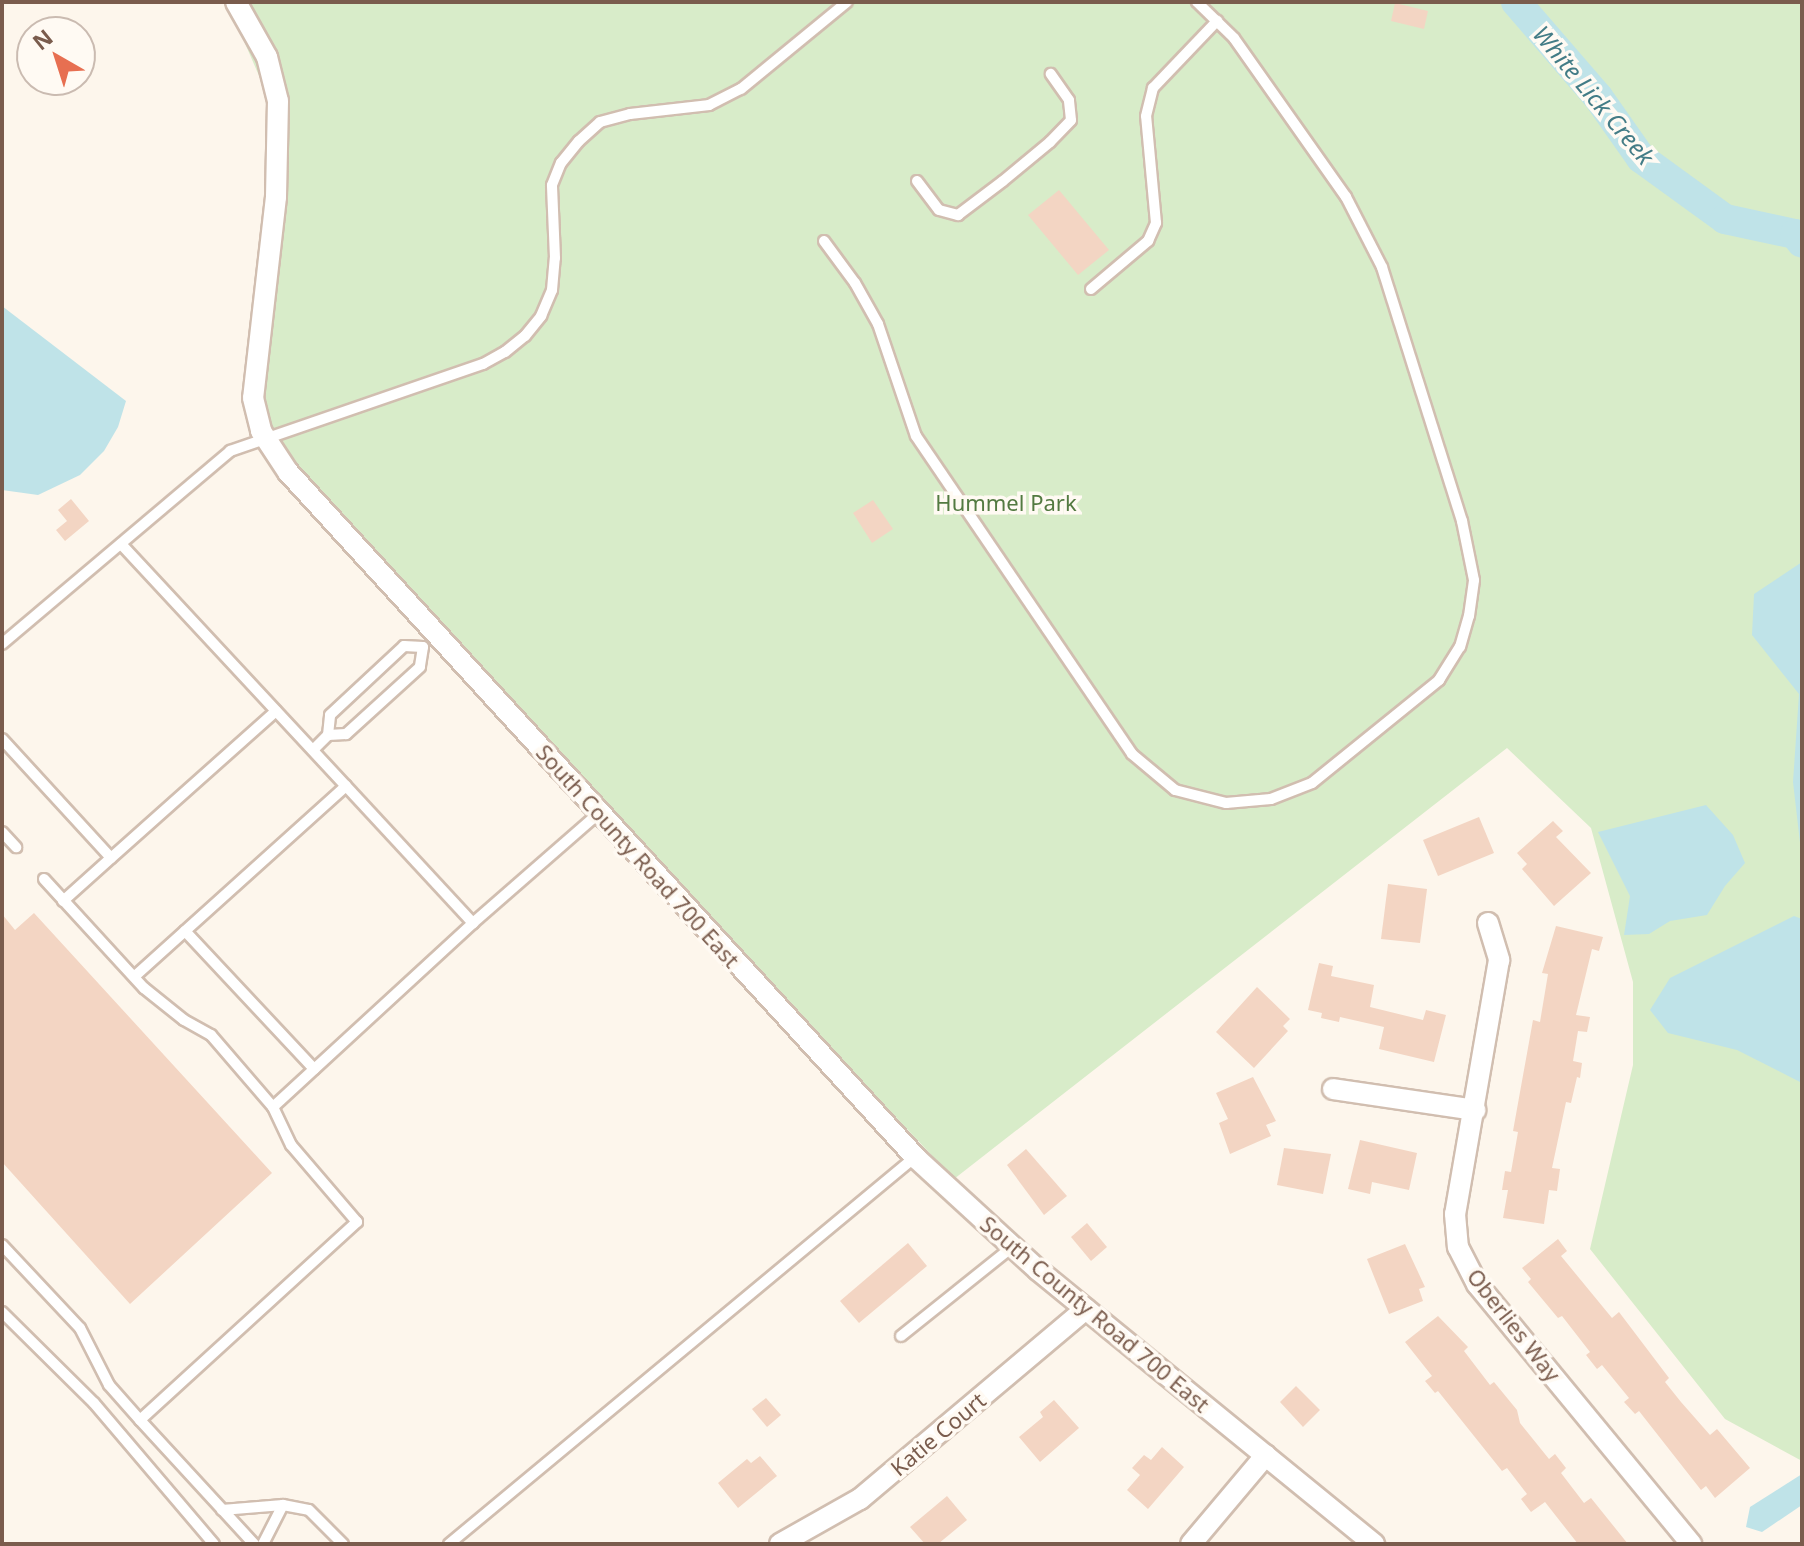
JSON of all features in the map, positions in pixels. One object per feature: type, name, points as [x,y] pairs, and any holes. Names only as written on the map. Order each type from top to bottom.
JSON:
[{"type":"street","name":"South County Road 700 East","points":[[236,2],[267,57],[280,124],[276,197],[254,383],[255,414],[264,437],[288,472],[430,641],[598,814],[915,1157],[1012,1247],[1374,1544]]},
{"type":"street","name":"Oberlies Way","points":[[1488,923],[1499,960],[1455,1214],[1458,1247],[1477,1284],[1691,1544]]},
{"type":"street","points":[[1333,1089],[1475,1110]]},
{"type":"street","name":"Katie Court","points":[[780,1544],[860,1499],[1086,1309]]},
{"type":"street","points":[[1191,1544],[1266,1455]]},
{"type":"lane","points":[[2,644],[230,451],[456,374],[505,352],[525,336],[541,316],[552,290],[555,258],[552,185],[561,163],[579,141],[600,122],[630,114],[709,105],[741,89],[847,2]]},
{"type":"lane","points":[[827,245],[855,283],[878,324],[916,436],[1132,754],[1175,790],[1226,803],[1271,799],[1312,783],[1439,680],[1460,647],[1469,616],[1474,580],[1462,521],[1382,267],[1346,197],[1234,38],[1197,2]]},
{"type":"lane","points":[[1091,289],[1148,241],[1156,223],[1146,116],[1153,88],[1217,21]]},
{"type":"lane","points":[[917,181],[939,210],[958,215],[1003,181],[1071,120],[1069,100],[1051,74]]},
{"type":"lane","points":[[121,544],[473,923]]},
{"type":"lane","points":[[328,735],[346,734],[420,667],[430,641]]},
{"type":"lane","points":[[313,750],[328,735],[330,715],[404,646],[430,641]]},
{"type":"lane","points":[[63,901],[276,711]]},
{"type":"lane","points":[[2,739],[111,858]]},
{"type":"lane","points":[[134,977],[346,786]]},
{"type":"lane","points":[[273,1107],[473,923],[598,814]]},
{"type":"lane","points":[[2,832],[16,847]]},
{"type":"lane","points":[[44,879],[134,977],[184,1020],[211,1035],[273,1107],[291,1145],[357,1222],[140,1420]]},
{"type":"lane","points":[[185,931],[314,1069]]},
{"type":"lane","points":[[449,1544],[915,1157]]},
{"type":"lane","points":[[901,1336],[1012,1247]]},
{"type":"lane","points":[[4,1252],[80,1328],[109,1385],[254,1544]]},
{"type":"lane","points":[[2,1312],[94,1403],[214,1544]]},
{"type":"lane","points":[[222,1510],[283,1505],[309,1510],[343,1544]]},
{"type":"lane","points":[[263,1544],[283,1505]]},
{"type":"green space","name":"Hummel Park","points":[[227,2],[1802,2],[1802,1461],[1725,1419],[1590,1249],[1633,1065],[1633,982],[1591,828],[1507,748],[954,1179],[313,498],[270,430],[256,368],[280,124]]},
{"type":"water","points":[[2,306],[126,401],[118,427],[104,451],[80,475],[38,495],[2,490]]},
{"type":"water","points":[[1802,562],[1802,860],[1793,782],[1799,694],[1752,635],[1754,594]]},
{"type":"water","points":[[1706,805],[1733,835],[1745,863],[1725,886],[1707,915],[1670,921],[1649,934],[1624,935],[1630,896],[1598,832]]},
{"type":"water","points":[[1794,916],[1802,919],[1802,1083],[1737,1050],[1668,1033],[1650,1010],[1670,978]]},
{"type":"water","points":[[1802,1474],[1802,1505],[1762,1532],[1746,1527],[1750,1507]]},
{"type":"building","points":[[1395,3],[1428,11],[1424,29],[1391,21]]},
{"type":"building","points":[[1059,190],[1109,250],[1078,275],[1028,215]]},
{"type":"building","points":[[71,499],[89,521],[65,541],[56,530],[67,521],[58,510]]},
{"type":"building","points":[[873,500],[893,529],[872,543],[853,513]]},
{"type":"building","points":[[1479,817],[1494,853],[1438,876],[1423,840]]},
{"type":"building","points":[[1553,821],[1563,831],[1556,837],[1591,873],[1554,906],[1522,869],[1527,864],[1517,853]]},
{"type":"building","points":[[1388,884],[1427,889],[1420,943],[1381,939]]},
{"type":"building","points":[[34,913],[272,1173],[130,1304],[2,1162],[2,914],[15,930]]},
{"type":"building","points":[[1556,926],[1603,937],[1599,951],[1592,949],[1576,1015],[1590,1017],[1587,1032],[1578,1031],[1573,1061],[1582,1063],[1580,1078],[1577,1077],[1571,1103],[1566,1102],[1552,1168],[1560,1169],[1557,1191],[1549,1190],[1544,1224],[1503,1218],[1508,1190],[1502,1190],[1505,1171],[1511,1172],[1518,1132],[1513,1131],[1533,1020],[1540,1022],[1548,974],[1542,973]]},
{"type":"building","points":[[1319,963],[1333,966],[1331,976],[1374,985],[1370,1007],[1423,1020],[1426,1010],[1446,1015],[1434,1062],[1379,1049],[1384,1027],[1340,1017],[1339,1022],[1321,1018],[1322,1013],[1308,1010]]},
{"type":"building","points":[[1257,987],[1290,1019],[1283,1026],[1288,1031],[1254,1068],[1216,1032]]},
{"type":"building","points":[[1253,1077],[1276,1121],[1266,1125],[1271,1136],[1230,1154],[1219,1123],[1228,1119],[1216,1093]]},
{"type":"building","points":[[1360,1140],[1417,1153],[1409,1190],[1372,1182],[1370,1194],[1348,1189]]},
{"type":"building","points":[[1284,1148],[1331,1154],[1323,1194],[1277,1185]]},
{"type":"building","points":[[1026,1149],[1067,1196],[1044,1215],[1007,1165]]},
{"type":"building","points":[[1087,1223],[1107,1247],[1091,1261],[1071,1237]]},
{"type":"building","points":[[1558,1239],[1567,1251],[1561,1256],[1612,1318],[1619,1312],[1669,1378],[1665,1382],[1681,1402],[1710,1435],[1717,1429],[1750,1468],[1715,1498],[1706,1486],[1701,1490],[1639,1411],[1635,1414],[1624,1402],[1629,1398],[1602,1365],[1597,1369],[1586,1355],[1590,1352],[1562,1316],[1558,1318],[1528,1282],[1531,1279],[1522,1268]]},
{"type":"building","points":[[908,1243],[927,1266],[859,1323],[840,1301]]},
{"type":"building","points":[[1405,1244],[1425,1287],[1419,1289],[1423,1301],[1389,1314],[1367,1259]]},
{"type":"building","points":[[1438,1316],[1468,1347],[1464,1351],[1490,1385],[1494,1382],[1517,1410],[1520,1423],[1549,1459],[1555,1454],[1566,1468],[1561,1473],[1584,1503],[1591,1498],[1628,1544],[1578,1544],[1545,1502],[1531,1512],[1521,1499],[1527,1494],[1507,1468],[1502,1471],[1438,1391],[1435,1393],[1425,1381],[1432,1376],[1405,1342]]},
{"type":"building","points":[[1296,1386],[1320,1410],[1303,1427],[1280,1402]]},
{"type":"building","points":[[766,1398],[781,1415],[767,1427],[752,1409]]},
{"type":"building","points":[[1054,1400],[1079,1428],[1040,1462],[1019,1437],[1043,1417],[1040,1412]]},
{"type":"building","points":[[1162,1447],[1184,1467],[1148,1509],[1127,1490],[1140,1475],[1132,1468],[1144,1455],[1151,1460]]},
{"type":"building","points":[[760,1456],[777,1476],[738,1508],[718,1483],[747,1459],[751,1463]]},
{"type":"building","points":[[947,1496],[967,1520],[938,1544],[925,1544],[910,1527]]},
{"type":"waterway","name":"White Lick Creek","points":[[1516,2],[1598,97],[1641,158],[1725,219],[1795,234],[1802,243]]}]
